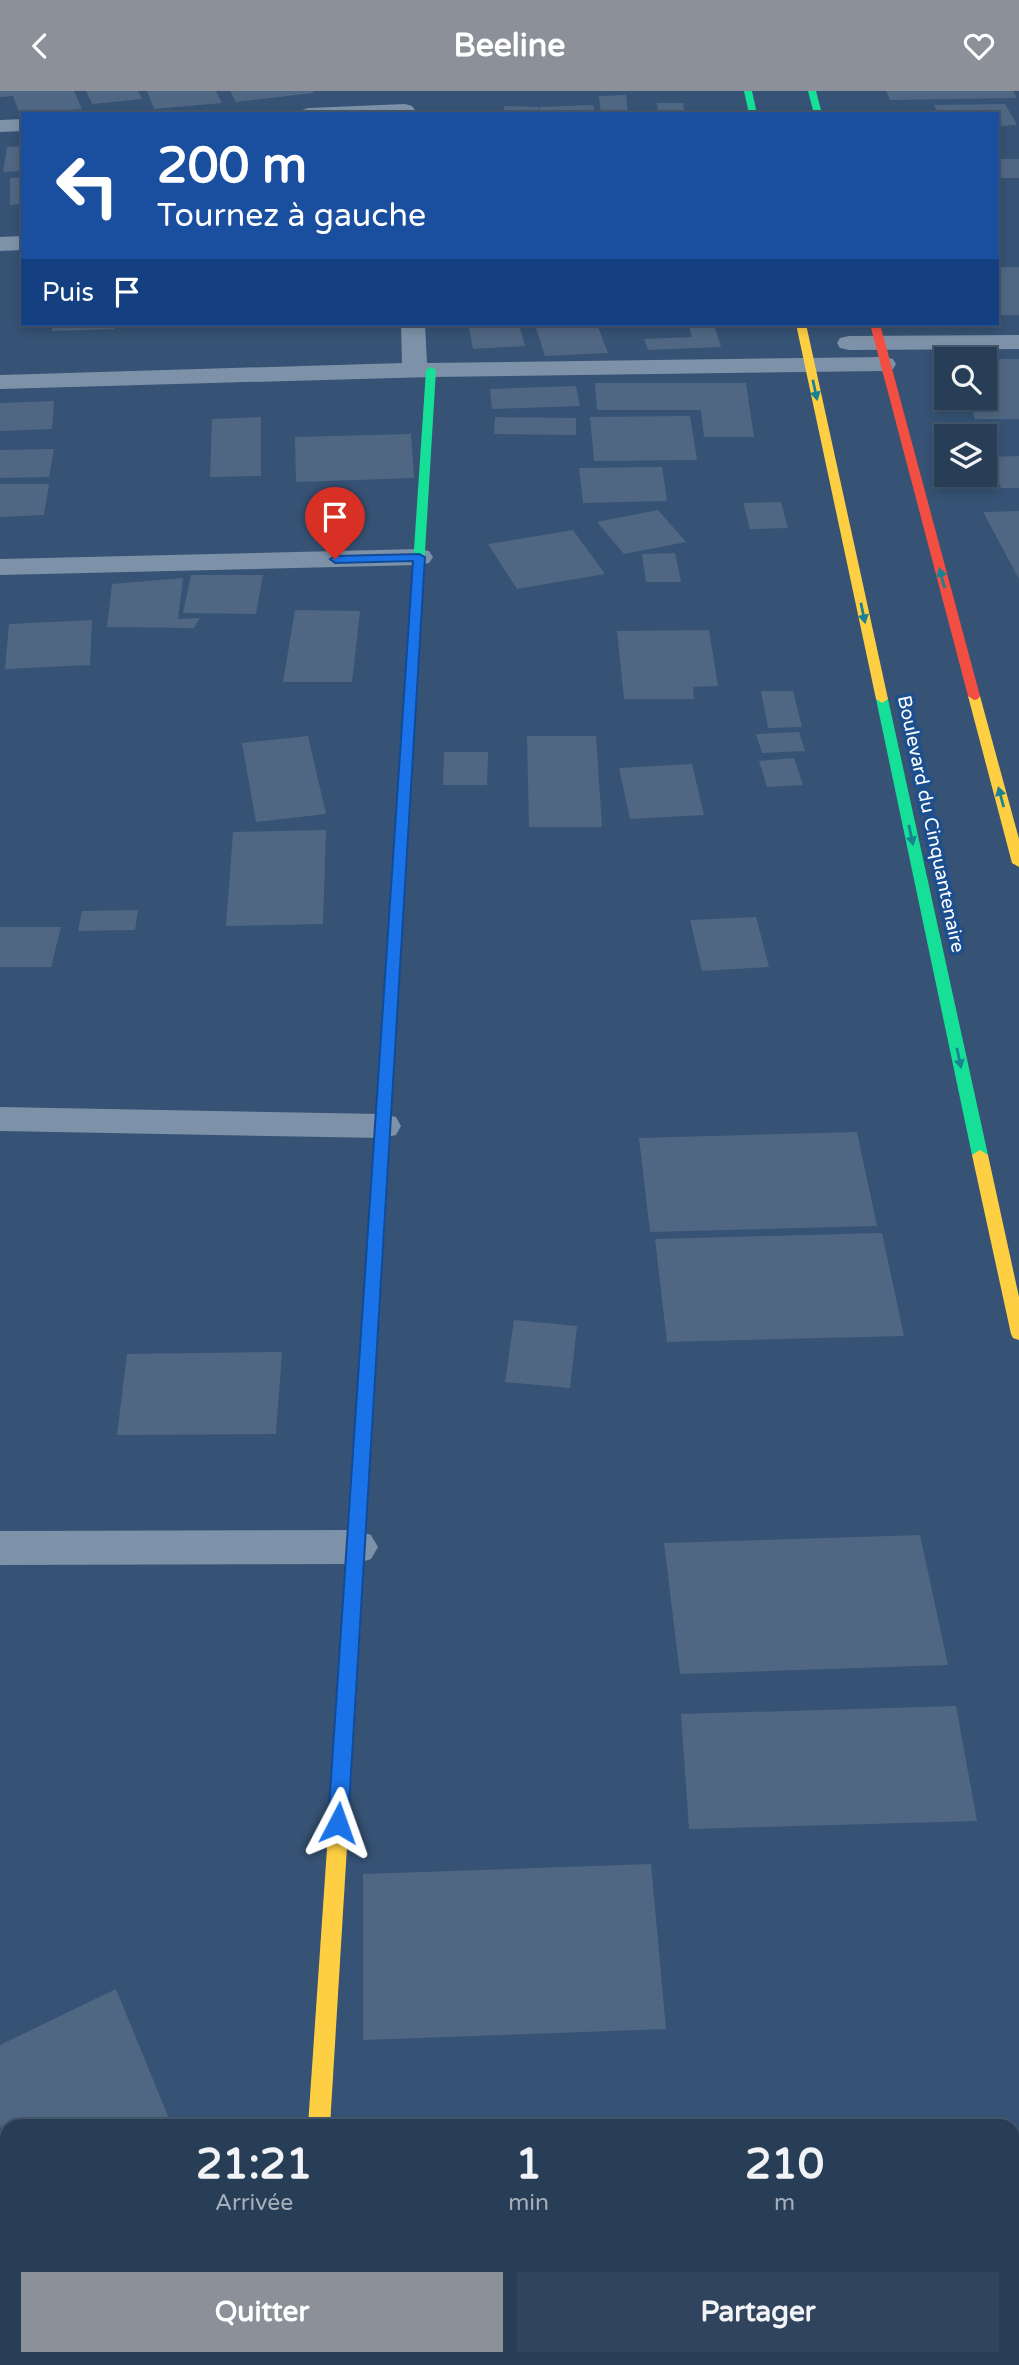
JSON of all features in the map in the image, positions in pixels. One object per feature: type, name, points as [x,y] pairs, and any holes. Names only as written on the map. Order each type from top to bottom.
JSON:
[{"type":"main road","points":[[748,91],[753,112]]},
{"type":"main road","points":[[812,91],[817,112]]},
{"type":"main road","name":"Boulevard du Cinquantenaire","points":[[805,344],[1019,1334]]},
{"type":"main road","points":[[880,344],[1019,863]]},
{"type":"main road","points":[[319,2119],[419,557],[423,370]]},
{"type":"street","points":[[330,112],[405,105]]},
{"type":"street","points":[[0,126],[21,125]]},
{"type":"street","points":[[0,244],[21,243]]},
{"type":"street","points":[[413,326],[423,370]]},
{"type":"street","points":[[0,382],[423,370],[805,344],[1019,342]]},
{"type":"street","points":[[0,567],[419,557]]},
{"type":"street","points":[[0,1119],[383,1126]]},
{"type":"street","points":[[0,1548],[356,1547]]},
{"type":"building","points":[[0,91],[74,91],[82,109],[21,112],[20,115],[13,96],[0,97]]},
{"type":"building","points":[[86,91],[138,91],[142,99],[92,104]]},
{"type":"building","points":[[147,91],[216,91],[222,103],[154,109]]},
{"type":"building","points":[[230,91],[313,91],[313,93],[236,102]]},
{"type":"building","points":[[886,91],[1013,91],[1017,98],[890,100]]},
{"type":"building","points":[[626,95],[628,112],[601,112],[599,96]]},
{"type":"building","points":[[657,103],[683,103],[685,112],[658,112]]},
{"type":"building","points":[[1005,104],[1017,125],[999,126],[999,112],[937,112],[934,105]]},
{"type":"building","points":[[593,105],[595,112],[540,112],[539,107]]},
{"type":"building","points":[[504,106],[539,107],[538,112],[505,112]]},
{"type":"building","points":[[21,146],[21,171],[3,172],[7,147]]},
{"type":"building","points":[[999,159],[1019,159],[1019,178],[999,178]]},
{"type":"building","points":[[21,177],[21,204],[10,205],[10,178]]},
{"type":"building","points":[[999,267],[1019,267],[1019,315],[999,315]]},
{"type":"building","points":[[53,326],[115,326],[114,329],[52,331]]},
{"type":"building","points":[[468,326],[520,326],[525,346],[473,349]]},
{"type":"building","points":[[598,326],[608,353],[545,356],[536,328]]},
{"type":"building","points":[[689,326],[715,326],[721,347],[648,350],[644,339],[692,337]]},
{"type":"building","points":[[997,359],[1019,359],[1019,419],[975,419],[972,410],[997,410]]},
{"type":"building","points":[[595,383],[746,383],[754,437],[704,437],[701,410],[597,410]]},
{"type":"building","points":[[576,386],[580,406],[492,409],[490,389]]},
{"type":"building","points":[[54,401],[52,429],[0,431],[0,403]]},
{"type":"building","points":[[690,416],[697,460],[594,461],[590,417]]},
{"type":"building","points":[[261,417],[261,476],[210,477],[212,419]]},
{"type":"building","points":[[495,417],[576,418],[576,435],[494,434]]},
{"type":"building","points":[[411,434],[414,478],[296,482],[295,437]]},
{"type":"building","points":[[54,449],[49,477],[0,478],[0,450]]},
{"type":"building","points":[[1019,456],[1019,488],[1001,488],[997,478],[997,457]]},
{"type":"building","points":[[662,467],[667,501],[583,503],[579,468]]},
{"type":"building","points":[[0,484],[49,484],[44,515],[0,517]]},
{"type":"building","points":[[781,502],[788,528],[750,529],[743,503]]},
{"type":"building","points":[[658,510],[686,542],[624,554],[597,522]]},
{"type":"building","points":[[1019,511],[1019,579],[983,512]]},
{"type":"building","points":[[573,530],[605,574],[517,589],[488,544]]},
{"type":"building","points":[[675,553],[681,582],[646,582],[642,554]]},
{"type":"building","points":[[191,575],[263,575],[256,614],[183,613]]},
{"type":"building","points":[[183,578],[178,619],[200,618],[194,628],[107,627],[112,584]]},
{"type":"building","points":[[295,610],[360,611],[352,682],[283,682]]},
{"type":"building","points":[[92,620],[90,665],[5,669],[9,624]]},
{"type":"building","points":[[709,630],[718,686],[693,687],[694,699],[624,699],[617,631]]},
{"type":"building","points":[[761,691],[793,691],[802,727],[768,728]]},
{"type":"building","points":[[799,732],[805,751],[762,753],[756,734]]},
{"type":"building","points":[[308,736],[326,814],[256,822],[242,743]]},
{"type":"building","points":[[527,736],[596,736],[602,827],[529,827]]},
{"type":"building","points":[[444,752],[488,752],[487,785],[443,785]]},
{"type":"building","points":[[794,758],[803,785],[767,787],[759,761]]},
{"type":"building","points":[[692,764],[704,815],[630,819],[619,768]]},
{"type":"building","points":[[326,830],[323,924],[226,926],[233,832]]},
{"type":"building","points":[[138,910],[135,930],[78,931],[82,911]]},
{"type":"building","points":[[756,917],[769,967],[702,971],[690,920]]},
{"type":"building","points":[[0,927],[61,927],[51,967],[0,967]]},
{"type":"building","points":[[857,1132],[877,1226],[650,1232],[639,1138]]},
{"type":"building","points":[[882,1233],[904,1336],[667,1342],[655,1239]]},
{"type":"building","points":[[514,1320],[577,1326],[570,1388],[505,1382]]},
{"type":"building","points":[[282,1352],[276,1434],[117,1435],[127,1354]]},
{"type":"building","points":[[920,1535],[948,1665],[680,1674],[664,1543]]},
{"type":"building","points":[[956,1706],[977,1821],[689,1829],[681,1714]]},
{"type":"building","points":[[651,1864],[666,2029],[363,2040],[363,1874]]},
{"type":"building","points":[[116,1989],[169,2119],[0,2119],[0,2045]]},
{"type":"traffic: fast","points":[[748,91],[753,112]]},
{"type":"traffic: fast","points":[[812,91],[817,112]]},
{"type":"traffic: fast","points":[[411,684],[431,370]]},
{"type":"traffic: fast","points":[[882,699],[980,1155]]},
{"type":"traffic: fast","points":[[353,1600],[376,1239]]},
{"type":"traffic: slow","points":[[801,326],[882,699]]},
{"type":"traffic: slow","points":[[974,696],[1019,863]]},
{"type":"traffic: slow","points":[[376,1239],[393,968]]},
{"type":"traffic: slow","points":[[980,1155],[1019,1334]]},
{"type":"traffic: slow","points":[[319,2119],[353,1600]]},
{"type":"traffic: jam","points":[[876,326],[974,696]]},
{"type":"traffic: jam","points":[[393,968],[411,684]]},
{"type":"route","points":[[335,559],[419,557],[338,1823]]}]
